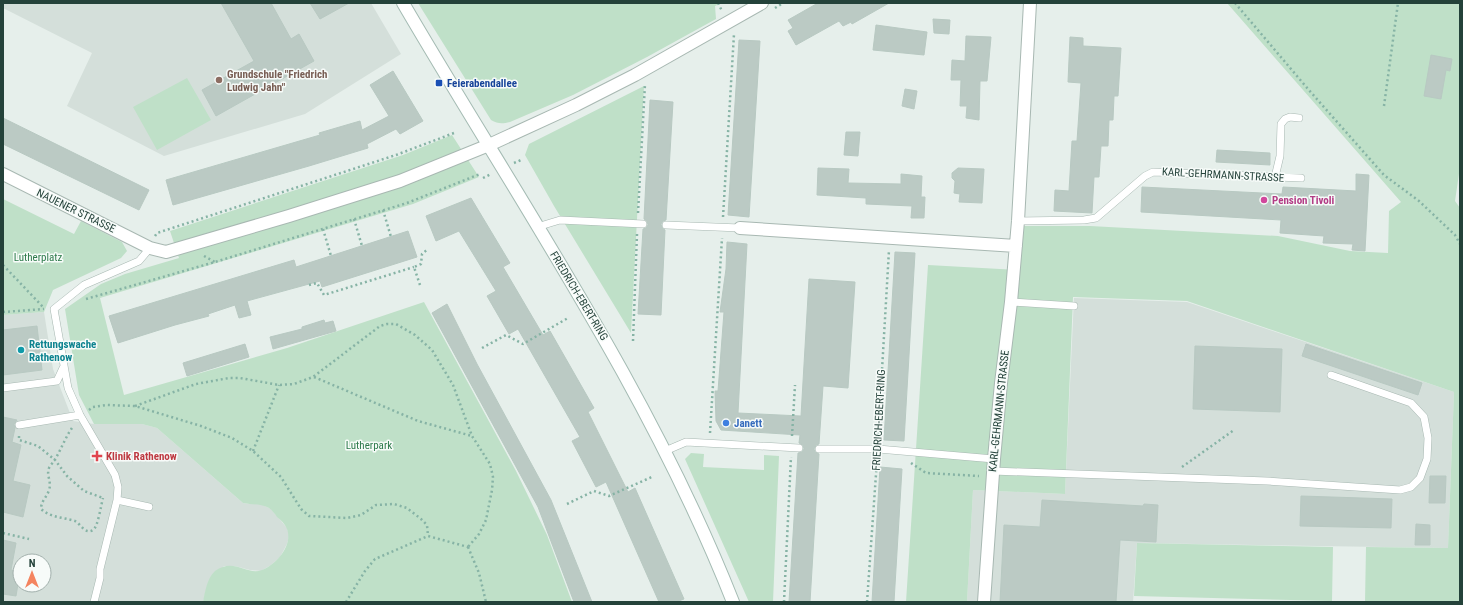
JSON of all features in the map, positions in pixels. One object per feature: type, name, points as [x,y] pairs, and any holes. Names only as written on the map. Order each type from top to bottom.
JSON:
[{"type":"street","name":"FRIEDRICH-EBERT-RING","points":[[403,3],[606,341],[665,451],[700,525],[733,602]]},
{"type":"street","points":[[150,248],[166,252],[289,216],[400,181],[489,146],[622,82],[762,3]]},
{"type":"street","name":"KARL-GEHRMANN-STRASSE","points":[[984,602],[993,469],[1018,221],[1030,3]]},
{"type":"street","name":"NAUENER STRASSE","points":[[3,174],[150,248]]},
{"type":"street","points":[[740,228],[1016,246]]},
{"type":"lane","points":[[1275,177],[1280,156],[1281,124],[1285,119],[1290,117],[1299,118]]},
{"type":"lane","name":"KARL-GEHRMANN-STRASSE","points":[[1018,221],[1084,220],[1096,218],[1145,176],[1153,172],[1301,178]]},
{"type":"lane","points":[[537,227],[560,220],[643,224]]},
{"type":"lane","points":[[666,225],[740,228]]},
{"type":"lane","points":[[94,602],[100,578],[100,569],[117,500],[118,487],[115,475],[80,415],[68,388],[54,309],[84,285],[139,261],[150,248]]},
{"type":"lane","points":[[1011,302],[1074,306]]},
{"type":"lane","points":[[3,388],[57,381],[64,368]]},
{"type":"lane","points":[[819,449],[878,449],[993,469],[1275,482],[1400,490],[1411,487],[1420,478],[1427,459],[1428,438],[1424,417],[1411,403],[1332,375]]},
{"type":"lane","points":[[19,425],[80,415]]},
{"type":"lane","points":[[665,451],[686,442],[795,448]]},
{"type":"lane","points":[[117,500],[148,506]]},
{"type":"path","points":[[1235,3],[1384,175],[1419,200],[1455,235],[1460,244]]},
{"type":"path","points":[[1384,106],[1398,3]]},
{"type":"path","points":[[150,248],[157,233],[396,155],[454,133]]},
{"type":"path","points":[[82,300],[215,262],[408,203],[480,174]]},
{"type":"path","points":[[383,210],[391,237]]},
{"type":"path","points":[[354,219],[362,246]]},
{"type":"path","points":[[323,229],[331,256]]},
{"type":"path","name":"FRIEDRICH-EBERT-RING","points":[[867,602],[878,449],[890,238]]},
{"type":"path","points":[[309,285],[318,283],[324,295],[421,264],[422,254],[428,249]]},
{"type":"path","points":[[198,253],[215,262]]},
{"type":"path","points":[[3,265],[45,309]]},
{"type":"path","points":[[414,267],[420,285]]},
{"type":"path","points":[[3,312],[54,309]]},
{"type":"path","points":[[482,348],[506,334],[523,344],[568,318]]},
{"type":"path","points":[[135,406],[196,384],[229,378],[240,378],[279,385],[294,384],[313,377],[380,326],[396,324],[415,335],[432,350],[453,385],[472,436],[490,464],[493,477],[486,520],[479,534],[468,547]]},
{"type":"path","points":[[313,377],[418,421],[472,436]]},
{"type":"path","points":[[253,452],[279,385]]},
{"type":"path","points":[[784,602],[795,448],[795,385]]},
{"type":"path","points":[[102,498],[96,527],[92,531],[82,529],[78,522],[46,514],[41,509],[41,505],[49,491],[49,468],[80,415],[92,407],[135,406],[201,426],[232,438],[253,452],[281,477],[301,509],[309,516],[347,518],[360,515],[376,505],[394,504],[407,508],[421,519],[427,525],[428,536]]},
{"type":"path","points":[[19,425],[19,440],[38,446],[55,460],[67,476],[84,491],[102,498],[117,500]]},
{"type":"path","points":[[1167,478],[1234,430]]},
{"type":"path","points":[[877,459],[885,460]]},
{"type":"path","points":[[907,461],[926,473],[993,469]]},
{"type":"path","points":[[567,504],[594,491],[609,496],[654,476]]},
{"type":"path","points":[[3,533],[29,539]]},
{"type":"path","points":[[346,602],[365,571],[375,559],[428,536],[468,547]]},
{"type":"path","points":[[468,547],[479,573],[486,602]]},
{"type":"shaded area","name":"Grundschule \"Friedrich Ludwig Jahn\"","points":[[3,3],[371,3],[401,54],[305,114],[164,156],[67,106],[92,53],[3,8]]},
{"type":"shaded area","points":[[1074,298],[1187,302],[1454,392],[1448,548],[1137,543],[1133,602],[967,602],[973,490],[1065,494]]},
{"type":"shaded area","name":"Klinik Rathenow","points":[[44,312],[53,369],[73,421],[94,424],[142,424],[157,428],[243,503],[261,504],[271,509],[287,528],[289,536],[287,544],[280,557],[261,571],[235,566],[224,566],[209,580],[203,602],[3,602],[3,315]]},
{"type":"green space","points":[[418,3],[721,3],[715,6],[716,19],[647,57],[573,95],[510,122],[498,123],[491,120]]},
{"type":"green space","points":[[1227,3],[1460,3],[1460,167],[1455,201],[1460,208],[1460,602],[1365,602],[1366,547],[1448,548],[1454,392],[1187,301],[1073,297],[1065,494],[973,490],[967,602],[906,602],[928,265],[1020,270],[1024,226],[1090,226],[1278,236],[1350,251],[1388,253],[1389,211],[1401,202]]},
{"type":"green space","points":[[187,78],[211,120],[157,150],[133,107]]},
{"type":"green space","points":[[644,86],[631,333],[525,155],[529,144]]},
{"type":"green space","name":"Lutherpark","points":[[452,135],[479,177],[413,204],[100,298],[124,395],[287,348],[424,302],[516,471],[547,535],[572,602],[203,602],[210,577],[215,571],[222,567],[228,566],[234,566],[251,571],[262,570],[278,559],[288,541],[287,529],[283,522],[266,506],[243,503],[157,428],[142,424],[94,424],[79,395],[65,309],[101,284],[125,274],[179,258],[170,231],[403,155]]},
{"type":"green space","name":"Lutherplatz","points":[[3,199],[74,234],[81,221],[122,242],[127,251],[121,258],[53,290],[44,312],[3,315]]},
{"type":"green space","points":[[691,453],[704,454],[703,467],[764,470],[764,455],[779,456],[773,602],[749,602],[685,459]]},
{"type":"green space","points":[[1137,543],[1333,547],[1332,601],[1134,596]]},
{"type":"building","name":"Grundschule \"Friedrich Ludwig Jahn\"","points":[[221,3],[271,3],[291,39],[299,34],[314,61],[216,116],[202,90],[254,61]]},
{"type":"building","points":[[310,3],[349,3],[320,19]]},
{"type":"building","points":[[818,3],[889,3],[852,24],[851,22],[843,26],[839,21],[796,45],[788,31],[793,28],[788,20]]},
{"type":"building","points":[[933,19],[950,20],[949,34],[934,33]]},
{"type":"building","points":[[876,25],[927,32],[924,55],[873,50]]},
{"type":"building","points":[[966,36],[991,37],[987,81],[980,81],[979,120],[966,118],[967,106],[960,106],[961,80],[951,80],[952,60],[965,61]]},
{"type":"building","points":[[1070,37],[1083,38],[1083,46],[1121,48],[1118,96],[1114,96],[1113,120],[1109,120],[1108,146],[1101,146],[1099,177],[1094,177],[1092,213],[1054,211],[1055,190],[1069,191],[1072,141],[1077,141],[1081,83],[1068,82]]},
{"type":"building","points":[[739,40],[760,41],[749,217],[728,215]]},
{"type":"building","points":[[1431,55],[1452,59],[1450,71],[1446,70],[1441,99],[1424,96]]},
{"type":"building","points":[[393,71],[423,121],[400,134],[396,129],[367,144],[368,148],[173,205],[166,180],[320,135],[319,133],[360,121],[362,130],[389,116],[370,85]]},
{"type":"building","points":[[905,89],[917,91],[914,109],[902,106]]},
{"type":"building","points":[[650,100],[673,102],[666,220],[661,224],[662,228],[665,230],[661,315],[638,314],[643,229],[648,225],[647,221],[644,219]]},
{"type":"building","points":[[3,118],[149,190],[139,210],[3,144]]},
{"type":"building","points":[[846,132],[860,132],[858,156],[844,155]]},
{"type":"building","points":[[1217,150],[1270,153],[1270,165],[1216,162]]},
{"type":"building","points":[[818,168],[849,169],[848,183],[901,184],[901,174],[922,176],[921,197],[925,197],[924,218],[911,218],[912,206],[866,204],[866,198],[817,195]]},
{"type":"building","points":[[958,168],[984,169],[982,203],[959,202],[960,194],[954,193],[955,181],[952,178],[952,173]]},
{"type":"building","points":[[1356,174],[1369,175],[1365,251],[1352,250],[1353,244],[1323,243],[1324,236],[1280,233],[1281,220],[1141,212],[1142,187],[1282,194],[1283,187],[1356,191]]},
{"type":"building","points":[[471,198],[510,263],[503,267],[543,335],[550,331],[594,408],[588,412],[628,492],[635,488],[684,599],[676,602],[659,602],[606,482],[596,487],[572,441],[580,437],[518,329],[509,334],[487,296],[496,291],[459,231],[436,241],[426,216]]},
{"type":"building","points":[[408,231],[417,257],[322,287],[320,281],[247,301],[251,315],[239,318],[235,305],[208,314],[209,316],[118,343],[109,316],[294,260],[296,267]]},
{"type":"building","points":[[727,242],[747,244],[738,413],[801,416],[809,279],[855,282],[848,388],[823,386],[819,444],[816,445],[814,449],[815,452],[819,454],[810,602],[789,602],[798,453],[802,452],[804,449],[803,445],[799,443],[800,435],[721,430],[716,421],[715,391],[718,391],[724,312],[720,312],[726,269]]},
{"type":"building","points":[[895,252],[915,253],[904,441],[884,440]]},
{"type":"building","points":[[447,304],[477,364],[551,500],[592,602],[574,602],[538,507],[432,313]]},
{"type":"building","points":[[324,320],[325,323],[333,321],[336,331],[273,349],[270,337],[302,329],[302,327]]},
{"type":"building","name":"Rettungswache Rathenow","points":[[37,326],[42,370],[3,375],[3,330]]},
{"type":"building","points":[[245,344],[249,357],[187,376],[183,363]]},
{"type":"building","points":[[1306,344],[1422,383],[1418,395],[1302,356]]},
{"type":"building","points":[[1195,346],[1282,349],[1280,412],[1193,409]]},
{"type":"building","points":[[3,417],[17,420],[14,424],[15,428],[12,442],[21,445],[13,481],[30,485],[23,517],[3,512]]},
{"type":"building","points":[[880,467],[902,469],[894,602],[872,602]]},
{"type":"building","points":[[1430,476],[1446,476],[1445,503],[1429,503]]},
{"type":"building","points":[[1301,496],[1392,499],[1391,528],[1300,526]]},
{"type":"building","points":[[1042,500],[1143,506],[1144,504],[1158,505],[1156,542],[1120,540],[1116,602],[1000,602],[1004,525],[1040,527]]},
{"type":"building","points":[[1416,524],[1430,525],[1430,545],[1415,545]]},
{"type":"building","points":[[3,540],[16,543],[14,553],[12,553],[11,570],[12,593],[16,593],[16,596],[3,594]]},
{"type":"place","name":"Grundschule \"Friedrich Ludwig Jahn\"","points":[[219,80]]},
{"type":"place","name":"Feierabendallee","points":[[439,83]]},
{"type":"place","name":"Pension Tivoli","points":[[1264,200]]},
{"type":"place","name":"Rettungswache Rathenow","points":[[21,350]]},
{"type":"place","name":"Janett","points":[[726,423]]},
{"type":"place","name":"Klinik Rathenow","points":[[97,456]]}]
